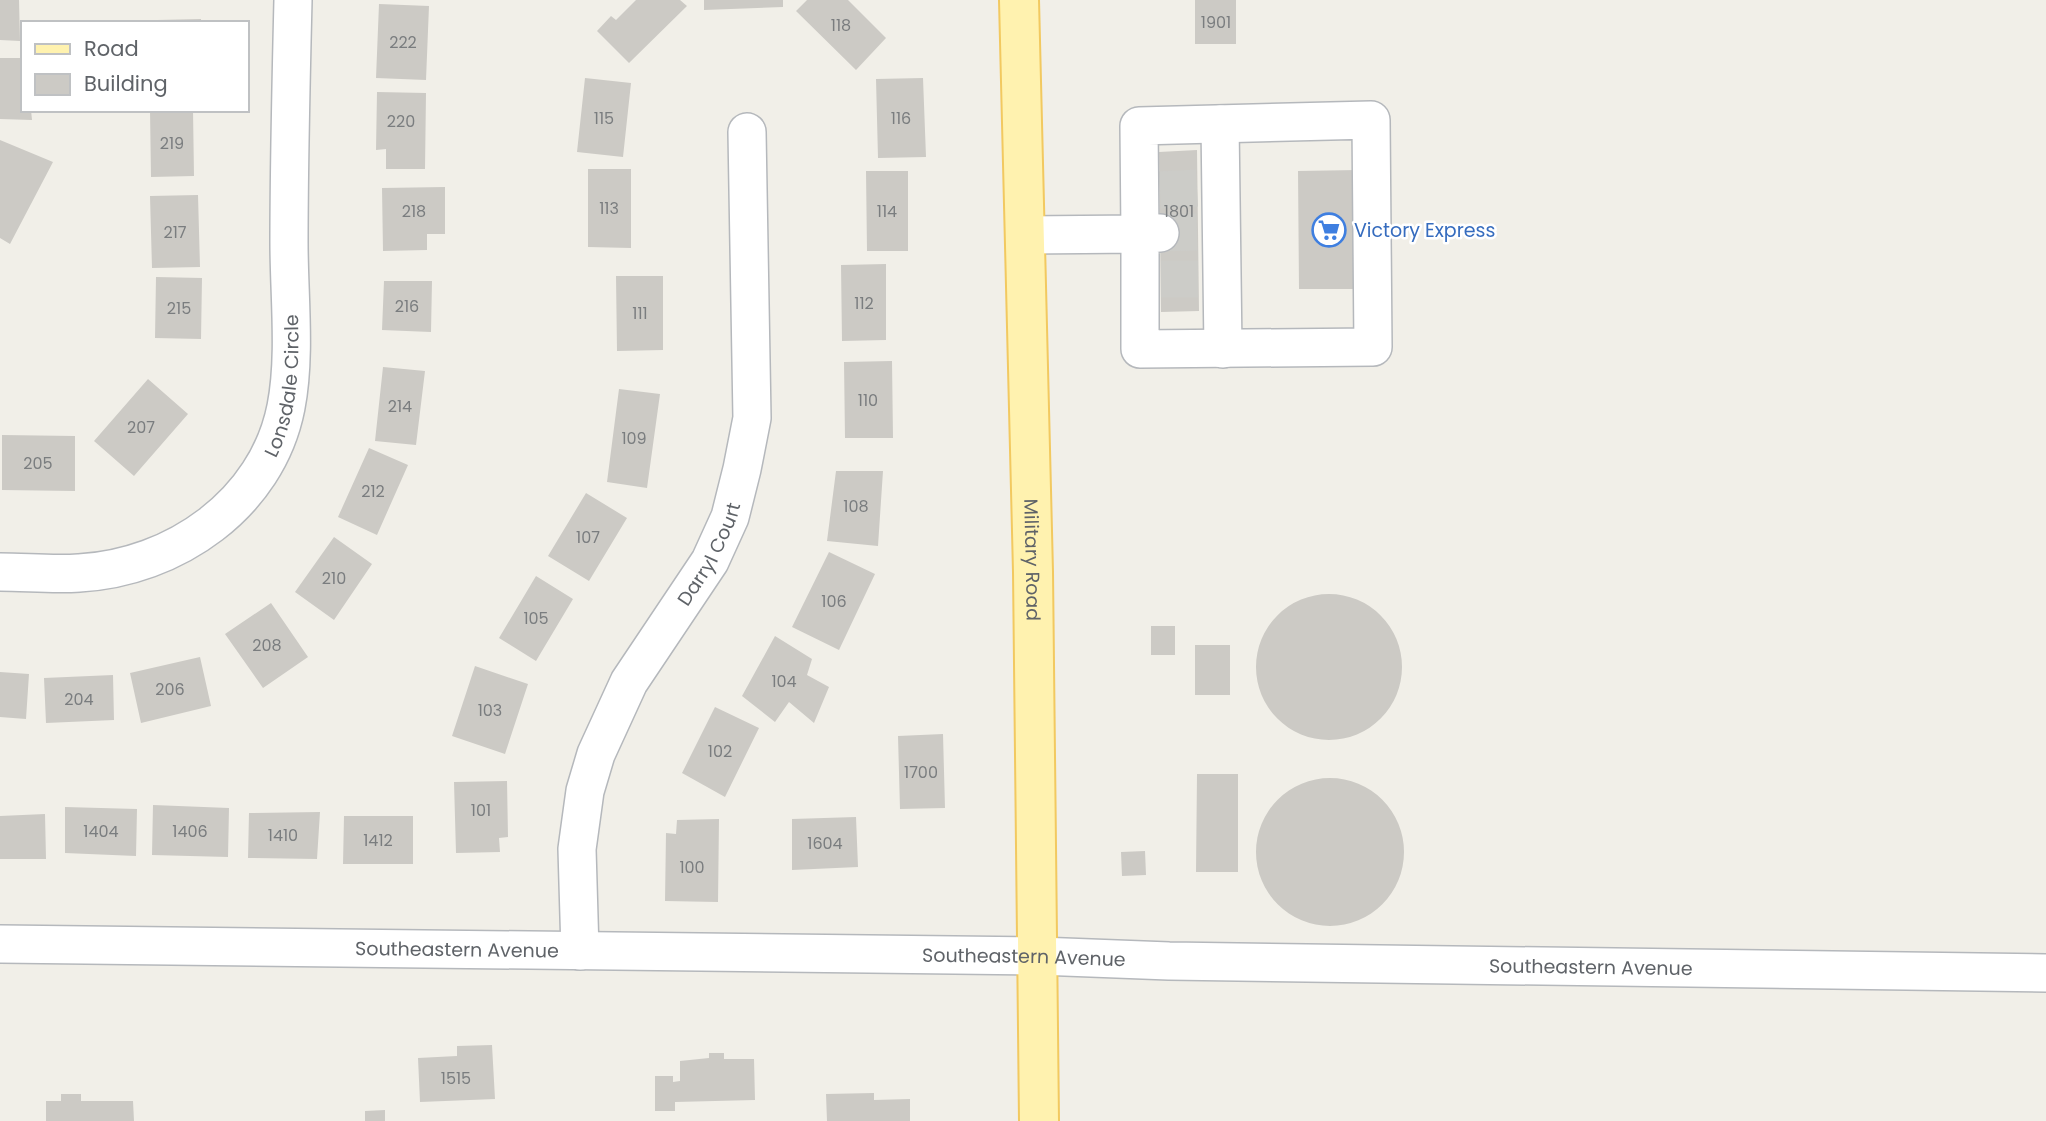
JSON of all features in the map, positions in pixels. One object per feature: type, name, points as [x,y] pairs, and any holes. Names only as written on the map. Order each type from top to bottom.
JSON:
[{"type":"main road","name":"Military Road","points":[[1019,0],[1039,1121]]},
{"type":"street","name":"Lonsdale Circle","points":[[0,572],[80,573],[130,565],[176,547],[219,520],[250,488],[266,463],[279,435],[287,406],[290,361],[293,0]]},
{"type":"street","points":[[1371,120],[1373,347],[1140,349],[1151,279],[1150,190],[1139,126],[1220,124],[1371,120]]},
{"type":"street","points":[[1220,124],[1209,188],[1210,278],[1223,349]]},
{"type":"street","name":"Darryl Court","points":[[580,951],[577,849],[585,791],[596,754],[629,682],[710,561],[730,517],[743,469],[752,418],[747,132]]},
{"type":"street","points":[[1025,235],[1150,234]]},
{"type":"street","name":"Southeastern Avenue","points":[[0,944],[1038,956],[1169,961],[1324,961],[2046,973]]},
{"type":"building","points":[[0,0],[19,0],[20,41],[0,40]]},
{"type":"building","points":[[636,0],[680,0],[687,6],[629,63],[597,31],[611,16],[616,20]]},
{"type":"building","points":[[704,0],[783,0],[783,7],[704,10]]},
{"type":"building","points":[[807,0],[848,0],[886,38],[856,70],[796,11]]},
{"type":"building","points":[[1195,0],[1236,0],[1236,44],[1195,44]]},
{"type":"building","points":[[379,4],[429,6],[426,80],[376,78]]},
{"type":"building","points":[[201,19],[201,21],[157,21]]},
{"type":"building","points":[[0,58],[21,58],[21,112],[31,112],[32,120],[0,119]]},
{"type":"building","points":[[585,78],[631,83],[623,157],[577,152]]},
{"type":"building","points":[[923,78],[926,157],[878,158],[876,79]]},
{"type":"building","points":[[377,92],[426,93],[425,169],[386,169],[386,149],[376,150]]},
{"type":"building","points":[[150,112],[193,112],[194,176],[151,177]]},
{"type":"building","points":[[0,140],[53,162],[10,244],[0,238]]},
{"type":"building","points":[[1197,150],[1199,311],[1161,312],[1159,152]]},
{"type":"building","points":[[588,169],[631,169],[631,248],[588,247]]},
{"type":"building","name":"Victory Express","points":[[1358,170],[1359,289],[1299,289],[1298,171]]},
{"type":"building","points":[[866,171],[908,171],[908,251],[867,251]]},
{"type":"building","points":[[445,187],[445,234],[427,234],[427,250],[383,251],[382,188]]},
{"type":"building","points":[[198,195],[200,267],[152,268],[150,196]]},
{"type":"building","points":[[886,264],[886,340],[842,341],[841,265]]},
{"type":"building","points":[[616,276],[663,276],[663,350],[617,351]]},
{"type":"building","points":[[156,277],[202,278],[201,339],[155,338]]},
{"type":"building","points":[[384,281],[432,281],[431,332],[382,330]]},
{"type":"building","points":[[892,361],[893,438],[845,438],[844,362]]},
{"type":"building","points":[[383,367],[425,371],[416,445],[375,441]]},
{"type":"building","points":[[148,379],[188,414],[134,476],[94,441]]},
{"type":"building","points":[[619,389],[660,394],[647,488],[607,482]]},
{"type":"building","points":[[2,435],[75,436],[75,491],[2,490]]},
{"type":"building","points":[[369,448],[408,465],[377,535],[338,517]]},
{"type":"building","points":[[836,471],[883,471],[878,546],[827,541]]},
{"type":"building","points":[[586,493],[627,518],[589,581],[548,556]]},
{"type":"building","points":[[334,537],[372,564],[334,620],[295,592]]},
{"type":"building","points":[[829,552],[875,574],[839,650],[792,627]]},
{"type":"building","points":[[536,576],[573,599],[536,661],[499,638]]},
{"type":"building","points":[[1329,594],[1357,599],[1381,615],[1397,639],[1402,667],[1397,695],[1381,719],[1357,735],[1329,740],[1301,735],[1277,719],[1261,695],[1256,667],[1261,639],[1277,615],[1301,599]]},
{"type":"building","points":[[271,603],[308,657],[263,688],[225,634]]},
{"type":"building","points":[[1151,626],[1175,626],[1175,655],[1151,655]]},
{"type":"building","points":[[775,636],[812,659],[807,675],[829,687],[814,723],[789,702],[775,722],[742,696]]},
{"type":"building","points":[[1195,645],[1230,645],[1230,695],[1195,695]]},
{"type":"building","points":[[200,657],[211,706],[141,723],[130,673]]},
{"type":"building","points":[[475,666],[528,684],[505,754],[452,736]]},
{"type":"building","points":[[0,672],[29,674],[26,719],[0,717]]},
{"type":"building","points":[[113,675],[114,720],[46,723],[44,678]]},
{"type":"building","points":[[715,707],[759,728],[725,797],[682,773]]},
{"type":"building","points":[[943,734],[945,808],[900,809],[898,736]]},
{"type":"building","points":[[1197,774],[1238,774],[1238,872],[1196,872]]},
{"type":"building","points":[[1330,778],[1358,784],[1382,800],[1398,824],[1404,852],[1398,880],[1382,904],[1358,920],[1330,926],[1302,920],[1278,904],[1262,880],[1256,852],[1262,824],[1278,800],[1302,784]]},
{"type":"building","points":[[507,781],[508,837],[499,838],[500,852],[456,853],[454,782]]},
{"type":"building","points":[[153,805],[229,808],[228,857],[152,855]]},
{"type":"building","points":[[65,807],[137,809],[136,856],[65,853]]},
{"type":"building","points":[[320,812],[317,859],[248,858],[249,813]]},
{"type":"building","points":[[45,814],[46,859],[0,859],[0,816]]},
{"type":"building","points":[[344,816],[413,816],[413,864],[343,864]]},
{"type":"building","points":[[856,817],[858,867],[792,870],[792,819]]},
{"type":"building","points":[[719,819],[718,902],[665,901],[666,833],[676,834],[677,820]]},
{"type":"building","points":[[1145,851],[1146,875],[1122,876],[1121,852]]},
{"type":"building","points":[[492,1045],[495,1099],[420,1102],[418,1058],[457,1056],[457,1046]]},
{"type":"building","points":[[709,1053],[724,1053],[724,1059],[754,1059],[755,1100],[675,1102],[675,1111],[655,1111],[655,1076],[673,1076],[673,1082],[680,1081],[680,1061],[709,1058]]},
{"type":"building","points":[[874,1093],[874,1100],[910,1099],[910,1121],[827,1121],[826,1094]]},
{"type":"building","points":[[61,1094],[81,1094],[81,1101],[133,1101],[134,1121],[46,1121],[46,1101],[61,1101]]},
{"type":"building","points":[[385,1110],[385,1121],[365,1121],[365,1111]]},
{"type":"tunnel","points":[[1160,190],[1198,188]]},
{"type":"tunnel","points":[[1160,233],[1198,232]]},
{"type":"tunnel","points":[[1161,279],[1198,279]]},
{"type":"place","name":"Victory Express","points":[[1329,230]]}]
